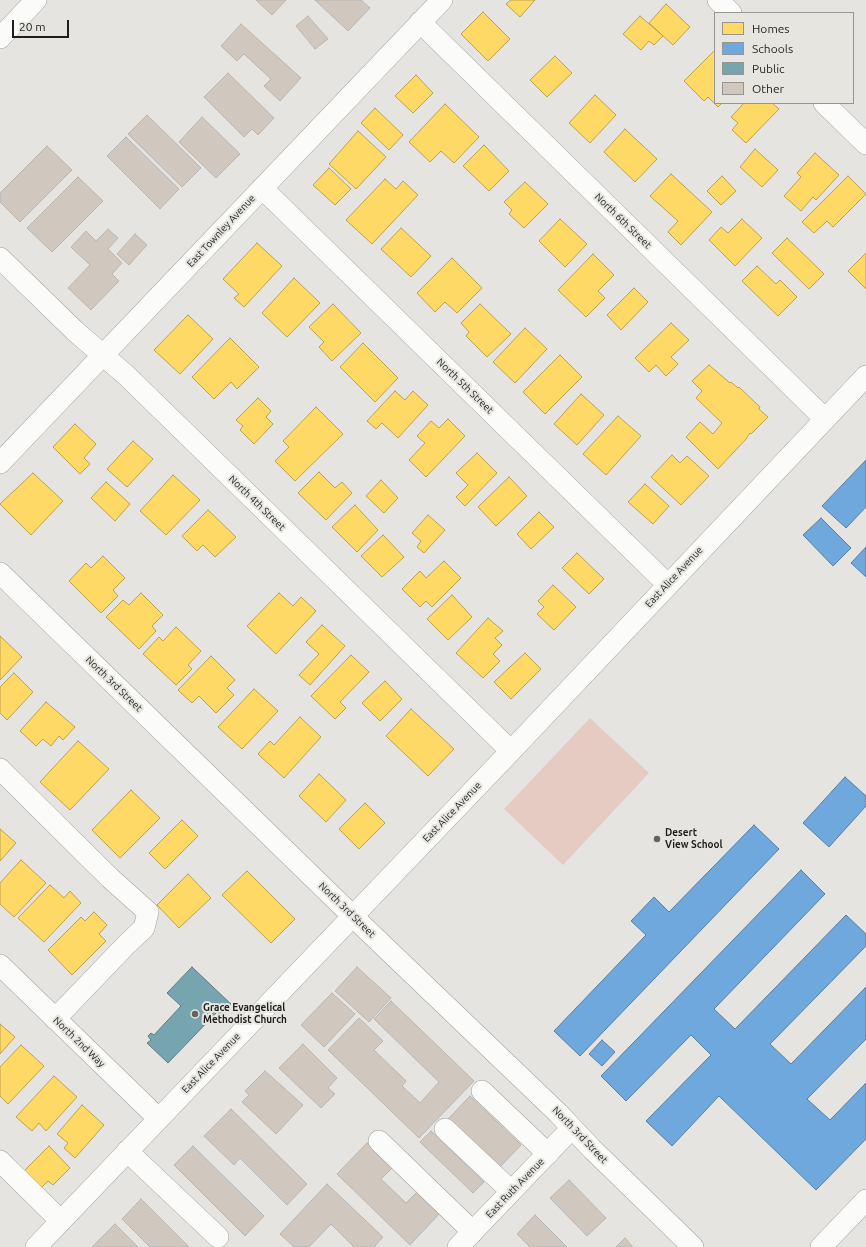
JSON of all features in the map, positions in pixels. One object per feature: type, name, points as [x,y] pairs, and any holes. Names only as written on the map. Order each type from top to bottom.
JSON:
[{"type":"street","points":[[0,38],[36,0]]},
{"type":"street","name":"East Townley Avenue","points":[[0,463],[442,0]]},
{"type":"street","points":[[718,0],[730,12]]},
{"type":"street","name":"North 6th Street","points":[[420,22],[825,419]]},
{"type":"street","points":[[825,104],[866,144]]},
{"type":"street","name":"North 5th Street","points":[[262,188],[668,584]]},
{"type":"street","name":"North 4th Street","points":[[0,258],[132,382],[511,751]]},
{"type":"street","name":"East Alice Avenue","points":[[44,1244],[61,1221],[158,1118],[511,751],[866,376]]},
{"type":"street","name":"North 3rd Street","points":[[0,573],[558,1113],[592,1149],[693,1247]]},
{"type":"street","points":[[0,769],[148,912],[144,928],[126,944],[55,1019]]},
{"type":"street","name":"North 2nd Way","points":[[0,965],[158,1118]]},
{"type":"street","points":[[482,1091],[548,1154]]},
{"type":"street","name":"East Ruth Avenue","points":[[458,1247],[572,1128]]},
{"type":"street","points":[[445,1129],[511,1191]]},
{"type":"street","points":[[379,1141],[473,1232]]},
{"type":"street","points":[[127,1151],[218,1237]]},
{"type":"street","points":[[0,1161],[61,1221]]},
{"type":"street","points":[[821,1247],[866,1200]]},
{"type":"shaded area","points":[[590,718],[649,773],[563,865],[504,809]]},
{"type":"building: Homes","points":[[511,0],[535,0],[520,17],[506,4]]},
{"type":"building: Homes","points":[[666,4],[690,27],[673,45],[649,23]]},
{"type":"building: Homes","points":[[483,12],[510,39],[488,61],[461,34]]},
{"type":"building: Homes","points":[[640,16],[663,36],[654,45],[649,41],[641,50],[623,34]]},
{"type":"building: Homes","points":[[714,51],[714,103],[708,97],[704,101],[684,81]]},
{"type":"building: Homes","points":[[555,56],[572,73],[547,97],[530,80]]},
{"type":"building: Homes","points":[[416,75],[433,93],[413,113],[395,96]]},
{"type":"building: Homes","points":[[595,95],[616,115],[590,143],[569,123]]},
{"type":"building: Homes","points":[[445,104],[479,137],[454,163],[441,151],[430,162],[409,142]]},
{"type":"building: Homes","points":[[743,104],[773,104],[779,109],[746,143],[732,130],[738,123],[731,117]]},
{"type":"building: Homes","points":[[375,108],[403,135],[389,150],[361,123]]},
{"type":"building: Homes","points":[[625,129],[657,159],[635,182],[604,152]]},
{"type":"building: Homes","points":[[358,131],[386,157],[356,189],[329,164]]},
{"type":"building: Homes","points":[[484,145],[509,171],[489,191],[463,166]]},
{"type":"building: Homes","points":[[755,149],[778,170],[762,187],[740,167]]},
{"type":"building: Homes","points":[[815,153],[839,175],[816,200],[813,197],[801,211],[784,196],[801,177],[797,173]]},
{"type":"building: Homes","points":[[329,168],[351,189],[335,205],[313,185]]},
{"type":"building: Homes","points":[[671,174],[712,212],[681,245],[668,232],[678,221],[650,196]]},
{"type":"building: Homes","points":[[722,176],[736,191],[721,205],[707,191]]},
{"type":"building: Homes","points":[[848,176],[866,194],[833,227],[827,221],[814,233],[802,222]]},
{"type":"building: Homes","points":[[385,179],[396,189],[403,181],[418,195],[372,244],[346,220]]},
{"type":"building: Homes","points":[[525,182],[548,204],[524,228],[509,214],[512,210],[504,202]]},
{"type":"building: Homes","points":[[560,219],[587,244],[565,267],[539,241]]},
{"type":"building: Homes","points":[[742,219],[762,238],[735,266],[709,240],[721,227],[728,233]]},
{"type":"building: Homes","points":[[401,228],[431,256],[411,277],[381,249]]},
{"type":"building: Homes","points":[[787,238],[824,274],[809,289],[772,253]]},
{"type":"building: Homes","points":[[257,243],[282,266],[244,307],[234,298],[239,294],[223,279]]},
{"type":"building: Homes","points":[[866,253],[866,289],[848,271]]},
{"type":"building: Homes","points":[[593,254],[614,275],[598,291],[605,298],[586,317],[558,290]]},
{"type":"building: Homes","points":[[452,258],[482,288],[457,313],[445,302],[435,312],[417,293]]},
{"type":"building: Homes","points":[[757,266],[776,284],[780,280],[797,297],[778,316],[742,281]]},
{"type":"building: Homes","points":[[294,278],[320,303],[287,337],[262,313]]},
{"type":"building: Homes","points":[[634,288],[648,302],[621,330],[607,315]]},
{"type":"building: Homes","points":[[333,304],[361,333],[332,361],[319,347],[324,342],[309,327]]},
{"type":"building: Homes","points":[[480,304],[511,334],[487,357],[466,336],[469,332],[461,323]]},
{"type":"building: Homes","points":[[188,315],[213,339],[180,374],[154,350]]},
{"type":"building: Homes","points":[[671,323],[689,340],[671,357],[678,364],[666,376],[656,365],[649,372],[635,358]]},
{"type":"building: Homes","points":[[525,328],[547,349],[515,383],[493,362]]},
{"type":"building: Homes","points":[[230,338],[259,367],[237,389],[231,382],[214,399],[192,377]]},
{"type":"building: Homes","points":[[363,343],[398,378],[375,402],[340,367]]},
{"type":"building: Homes","points":[[560,355],[582,377],[545,414],[523,392]]},
{"type":"building: Homes","points":[[709,365],[730,383],[731,382],[738,388],[739,387],[768,417],[751,434],[750,433],[718,469],[686,437],[700,422],[713,434],[722,423],[696,398],[702,391],[692,381]]},
{"type":"building: Homes","points":[[395,391],[405,400],[413,391],[428,405],[398,438],[382,423],[376,429],[367,421]]},
{"type":"building: Homes","points":[[581,394],[604,415],[577,445],[554,424]]},
{"type":"building: Homes","points":[[258,398],[271,411],[266,417],[273,424],[254,444],[240,430],[243,426],[236,420]]},
{"type":"building: Homes","points":[[316,407],[343,434],[295,481],[275,461],[289,447],[283,441]]},
{"type":"building: Homes","points":[[618,416],[641,436],[606,475],[583,454]]},
{"type":"building: Homes","points":[[448,419],[465,436],[426,477],[409,460],[425,443],[417,436],[431,421],[439,428]]},
{"type":"building: Homes","points":[[75,424],[96,444],[84,458],[90,464],[80,474],[53,447]]},
{"type":"building: Homes","points":[[133,441],[153,459],[127,487],[107,469]]},
{"type":"building: Homes","points":[[477,453],[497,473],[465,506],[456,497],[468,485],[456,473]]},
{"type":"building: Homes","points":[[672,455],[680,463],[687,456],[709,476],[681,505],[651,477]]},
{"type":"building: Homes","points":[[319,472],[335,488],[342,482],[352,493],[326,520],[298,493]]},
{"type":"building: Homes","points":[[33,473],[63,501],[31,535],[0,504]]},
{"type":"building: Homes","points":[[173,475],[200,500],[166,535],[140,511]]},
{"type":"building: Homes","points":[[509,477],[527,496],[496,526],[478,507]]},
{"type":"building: Homes","points":[[381,480],[398,498],[384,513],[366,496]]},
{"type":"building: Homes","points":[[106,482],[130,504],[115,521],[91,498]]},
{"type":"building: Homes","points":[[645,484],[669,506],[653,524],[628,502]]},
{"type":"building: Homes","points":[[355,505],[378,530],[357,552],[332,527]]},
{"type":"building: Homes","points":[[208,510],[236,537],[215,557],[203,545],[197,551],[182,536]]},
{"type":"building: Homes","points":[[539,512],[554,527],[531,549],[517,534]]},
{"type":"building: Homes","points":[[428,515],[445,530],[424,553],[417,547],[421,541],[412,533]]},
{"type":"building: Homes","points":[[383,535],[404,557],[382,577],[361,556]]},
{"type":"building: Homes","points":[[577,553],[604,579],[589,594],[562,568]]},
{"type":"building: Homes","points":[[103,556],[125,578],[113,590],[118,596],[101,613],[69,581],[86,563],[91,568]]},
{"type":"building: Homes","points":[[444,561],[461,578],[432,607],[426,601],[420,607],[402,589],[420,571],[426,578]]},
{"type":"building: Homes","points":[[553,585],[576,607],[554,630],[537,614],[544,607],[538,601]]},
{"type":"building: Homes","points":[[141,593],[163,615],[152,626],[156,631],[139,649],[106,617],[123,600],[129,605]]},
{"type":"building: Homes","points":[[279,593],[293,606],[301,597],[316,611],[276,654],[247,626]]},
{"type":"building: Homes","points":[[452,595],[472,617],[448,640],[427,619]]},
{"type":"building: Homes","points":[[488,618],[503,631],[495,638],[502,645],[493,654],[500,661],[483,678],[456,653]]},
{"type":"building: Homes","points":[[322,625],[345,646],[310,685],[299,675],[319,654],[306,642]]},
{"type":"building: Homes","points":[[176,627],[201,651],[188,665],[192,669],[176,685],[143,654],[159,637],[163,641]]},
{"type":"building: Homes","points":[[0,636],[22,657],[0,680]]},
{"type":"building: Homes","points":[[525,653],[541,669],[511,699],[494,682]]},
{"type":"building: Homes","points":[[351,655],[369,672],[340,702],[346,708],[335,719],[311,696]]},
{"type":"building: Homes","points":[[211,656],[235,680],[227,688],[234,695],[216,713],[199,696],[192,703],[178,690]]},
{"type":"building: Homes","points":[[14,673],[33,692],[7,720],[0,713],[0,687]]},
{"type":"building: Homes","points":[[385,681],[402,699],[380,721],[362,703]]},
{"type":"building: Homes","points":[[254,689],[278,711],[242,749],[218,727]]},
{"type":"building: Homes","points":[[46,702],[75,727],[63,740],[59,736],[51,746],[43,739],[36,746],[20,731]]},
{"type":"building: Homes","points":[[411,709],[454,749],[428,776],[386,736]]},
{"type":"building: Homes","points":[[300,717],[321,737],[284,778],[258,754],[270,741],[274,745]]},
{"type":"building: Homes","points":[[78,741],[109,769],[70,810],[40,782]]},
{"type":"building: Homes","points":[[319,774],[346,800],[326,822],[299,796]]},
{"type":"building: Homes","points":[[131,790],[160,818],[120,858],[92,830]]},
{"type":"building: Homes","points":[[365,803],[385,823],[359,849],[339,829]]},
{"type":"building: Homes","points":[[182,820],[198,836],[165,869],[149,853]]},
{"type":"building: Homes","points":[[0,829],[16,843],[0,861]]},
{"type":"building: Homes","points":[[21,860],[46,883],[14,917],[0,904],[0,883]]},
{"type":"building: Homes","points":[[247,871],[295,919],[271,943],[222,895]]},
{"type":"building: Homes","points":[[188,874],[211,898],[179,928],[157,905]]},
{"type":"building: Homes","points":[[50,885],[64,898],[70,891],[81,903],[44,942],[18,918]]},
{"type":"building: Homes","points":[[94,912],[107,925],[99,934],[106,941],[72,975],[48,950],[81,917],[85,921]]},
{"type":"building: Homes","points":[[0,1024],[15,1037],[0,1054]]},
{"type":"building: Homes","points":[[21,1045],[44,1066],[8,1104],[0,1096],[0,1067]]},
{"type":"building: Homes","points":[[54,1076],[77,1097],[46,1131],[39,1123],[32,1131],[16,1117]]},
{"type":"building: Homes","points":[[82,1105],[104,1125],[75,1158],[64,1148],[68,1143],[57,1134]]},
{"type":"building: Homes","points":[[49,1146],[70,1168],[53,1185],[48,1181],[39,1190],[22,1173]]},
{"type":"building: Schools","points":[[866,460],[866,507],[846,528],[822,506]]},
{"type":"building: Schools","points":[[821,518],[851,548],[833,566],[803,535]]},
{"type":"building: Schools","points":[[866,547],[866,577],[851,563]]},
{"type":"building: Schools","points":[[845,777],[866,796],[866,806],[829,847],[803,823]]},
{"type":"building: Schools","points":[[754,825],[779,849],[580,1056],[554,1031],[646,935],[631,921],[654,897],[669,912]]},
{"type":"building: Schools","points":[[801,870],[825,894],[714,1009],[735,1029],[846,915],[866,934],[866,946],[770,1044],[791,1064],[866,987],[866,1039],[807,1099],[830,1120],[866,1083],[866,1139],[816,1190],[719,1096],[672,1146],[646,1121],[711,1055],[691,1035],[626,1101],[601,1076]]},
{"type":"building: Schools","points":[[602,1040],[615,1052],[602,1066],[589,1054]]},
{"type":"building: Public","name":"Grace Evangelical Methodist Church","points":[[192,967],[232,1005],[222,1016],[217,1012],[168,1063],[147,1043],[151,1040],[148,1036],[151,1033],[154,1035],[181,1006],[167,993]]},
{"type":"building: Other","points":[[256,0],[286,0],[272,15]]},
{"type":"building: Other","points":[[315,0],[361,0],[370,8],[348,31]]},
{"type":"building: Other","points":[[308,16],[328,39],[315,49],[296,26]]},
{"type":"building: Other","points":[[241,24],[301,78],[280,101],[264,86],[271,79],[244,54],[237,61],[221,46]]},
{"type":"building: Other","points":[[228,73],[274,118],[258,135],[252,129],[244,137],[204,97]]},
{"type":"building: Other","points":[[147,115],[201,168],[182,187],[128,134]]},
{"type":"building: Other","points":[[202,117],[240,154],[216,178],[179,142]]},
{"type":"building: Other","points":[[126,137],[179,189],[160,209],[107,156]]},
{"type":"building: Other","points":[[47,146],[72,170],[20,222],[0,202],[0,193]]},
{"type":"building: Other","points":[[78,177],[103,201],[52,252],[27,228]]},
{"type":"building: Other","points":[[108,229],[118,238],[108,249],[122,263],[112,274],[119,281],[91,310],[68,288],[90,265],[71,247],[86,231],[96,241]]},
{"type":"building: Other","points":[[135,234],[147,245],[129,265],[117,254]]},
{"type":"building: Other","points":[[357,967],[391,998],[369,1022],[335,991]]},
{"type":"building: Other","points":[[332,993],[355,1014],[324,1047],[301,1025]]},
{"type":"building: Other","points":[[391,1001],[474,1081],[419,1138],[328,1050],[359,1018],[383,1041],[374,1050],[406,1081],[402,1086],[420,1103],[439,1082],[374,1019]]},
{"type":"building: Other","points":[[303,1044],[337,1078],[328,1088],[335,1094],[321,1108],[279,1068]]},
{"type":"building: Other","points":[[265,1071],[303,1105],[276,1134],[242,1102],[249,1095],[245,1091]]},
{"type":"building: Other","points":[[470,1096],[521,1145],[499,1168],[448,1119]]},
{"type":"building: Other","points":[[231,1109],[307,1184],[287,1205],[240,1158],[234,1165],[204,1136]]},
{"type":"building: Other","points":[[431,1131],[484,1182],[473,1193],[420,1142]]},
{"type":"building: Other","points":[[367,1143],[392,1168],[381,1179],[406,1203],[417,1192],[440,1213],[410,1245],[337,1174]]},
{"type":"building: Other","points":[[193,1146],[264,1216],[245,1236],[174,1165]]},
{"type":"building: Other","points":[[569,1180],[606,1218],[587,1236],[550,1198]]},
{"type":"building: Other","points":[[327,1184],[383,1237],[374,1247],[354,1247],[331,1224],[309,1247],[294,1247],[280,1234]]},
{"type":"building: Other","points":[[141,1199],[189,1247],[150,1247],[122,1219]]},
{"type":"building: Other","points":[[535,1215],[567,1247],[530,1247],[517,1234]]},
{"type":"building: Other","points":[[115,1224],[138,1247],[92,1247]]},
{"type":"building: Other","points":[[625,1238],[633,1247],[616,1247]]},
{"type":"place","name":"Desert View School","points":[[657,839]]},
{"type":"place","name":"Grace Evangelical Methodist Church","points":[[195,1014]]}]
